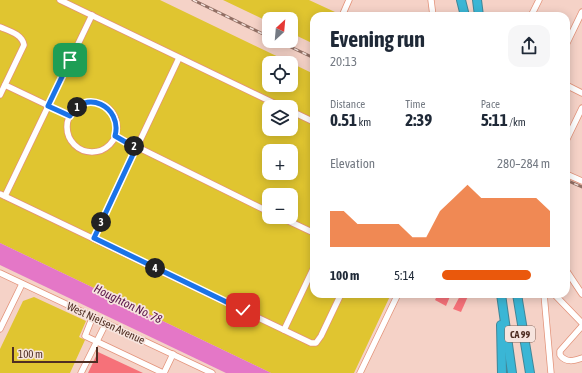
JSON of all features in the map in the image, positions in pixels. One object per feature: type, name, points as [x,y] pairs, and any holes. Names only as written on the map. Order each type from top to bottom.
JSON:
[{"type":"highway","points":[[462,0],[464,12]]},
{"type":"highway","points":[[478,0],[479,12]]},
{"type":"highway","points":[[502,298],[500,346],[502,373]]},
{"type":"highway","name":"CA 99","points":[[502,298],[512,373]]},
{"type":"highway","name":"CA 99","points":[[516,298],[525,373]]},
{"type":"highway","points":[[517,298],[530,373]]},
{"type":"street","points":[[60,0],[267,100]]},
{"type":"street","points":[[344,12],[349,0]]},
{"type":"street","points":[[431,0],[432,12]]},
{"type":"street","points":[[533,12],[539,0]]},
{"type":"street","points":[[570,37],[582,12]]},
{"type":"street","points":[[92,15],[48,106],[2,195],[311,343],[316,343],[321,336],[339,298]]},
{"type":"street","points":[[0,27],[21,38],[24,45],[0,95]]},
{"type":"street","points":[[94,238],[179,58]]},
{"type":"street","points":[[5,85],[70,116]]},
{"type":"street","points":[[570,87],[582,92]]},
{"type":"street","points":[[87,102],[100,103],[111,111],[114,117],[116,123],[115,136],[107,147],[101,150],[87,151],[80,149],[71,140],[68,133],[67,127],[70,116],[80,105],[87,102]]},
{"type":"street","points":[[570,133],[582,108]]},
{"type":"street","points":[[298,114],[310,120]]},
{"type":"street","points":[[115,136],[136,148],[262,209]]},
{"type":"street","points":[[570,176],[582,181]]},
{"type":"street","points":[[295,224],[310,231]]},
{"type":"street","name":"West Nielsen Avenue","points":[[0,273],[212,373]]},
{"type":"street","points":[[284,330],[310,275]]},
{"type":"street","points":[[570,276],[582,294]]},
{"type":"street","points":[[1,325],[22,284]]},
{"type":"street","points":[[360,373],[397,298]]},
{"type":"street","points":[[544,298],[551,373]]},
{"type":"street","points":[[558,298],[582,325],[560,350],[560,355],[563,359],[571,362],[580,360]]},
{"type":"street","points":[[93,316],[85,336],[97,342],[163,373],[173,354]]},
{"type":"street","points":[[81,373],[106,323]]},
{"type":"street","points":[[548,349],[560,350]]},
{"type":"shaded area","points":[[0,0],[160,0],[277,56],[262,56],[262,92],[298,92],[298,66],[310,72],[310,298],[389,298],[354,373],[271,373],[0,243]]},
{"type":"shaded area","points":[[223,0],[309,0],[335,12],[310,12],[310,42],[298,36],[298,12],[262,12],[262,19]]},
{"type":"shaded area","points":[[0,243],[271,373],[226,373],[0,265]]},
{"type":"shaded area","points":[[34,297],[86,321],[79,337],[85,340],[70,373],[0,373],[0,349],[23,301]]},
{"type":"building","points":[[436,298],[449,298],[446,306],[435,300]]},
{"type":"building","points":[[459,298],[467,298],[461,312],[453,309]]},
{"type":"building","points":[[98,352],[143,373],[88,373]]},
{"type":"railway","points":[[193,0],[262,34]]},
{"type":"railway","points":[[293,48],[310,56]]},
{"type":"railway","points":[[570,182],[582,187]]},
{"type":"route","points":[[70,60],[48,106],[70,116],[80,105],[87,102],[100,103],[106,106],[114,117],[117,130],[115,136],[136,148],[94,238],[243,310]]},
{"type":"water label","name":"Houghton No. 78","points":[[128,304]]}]
